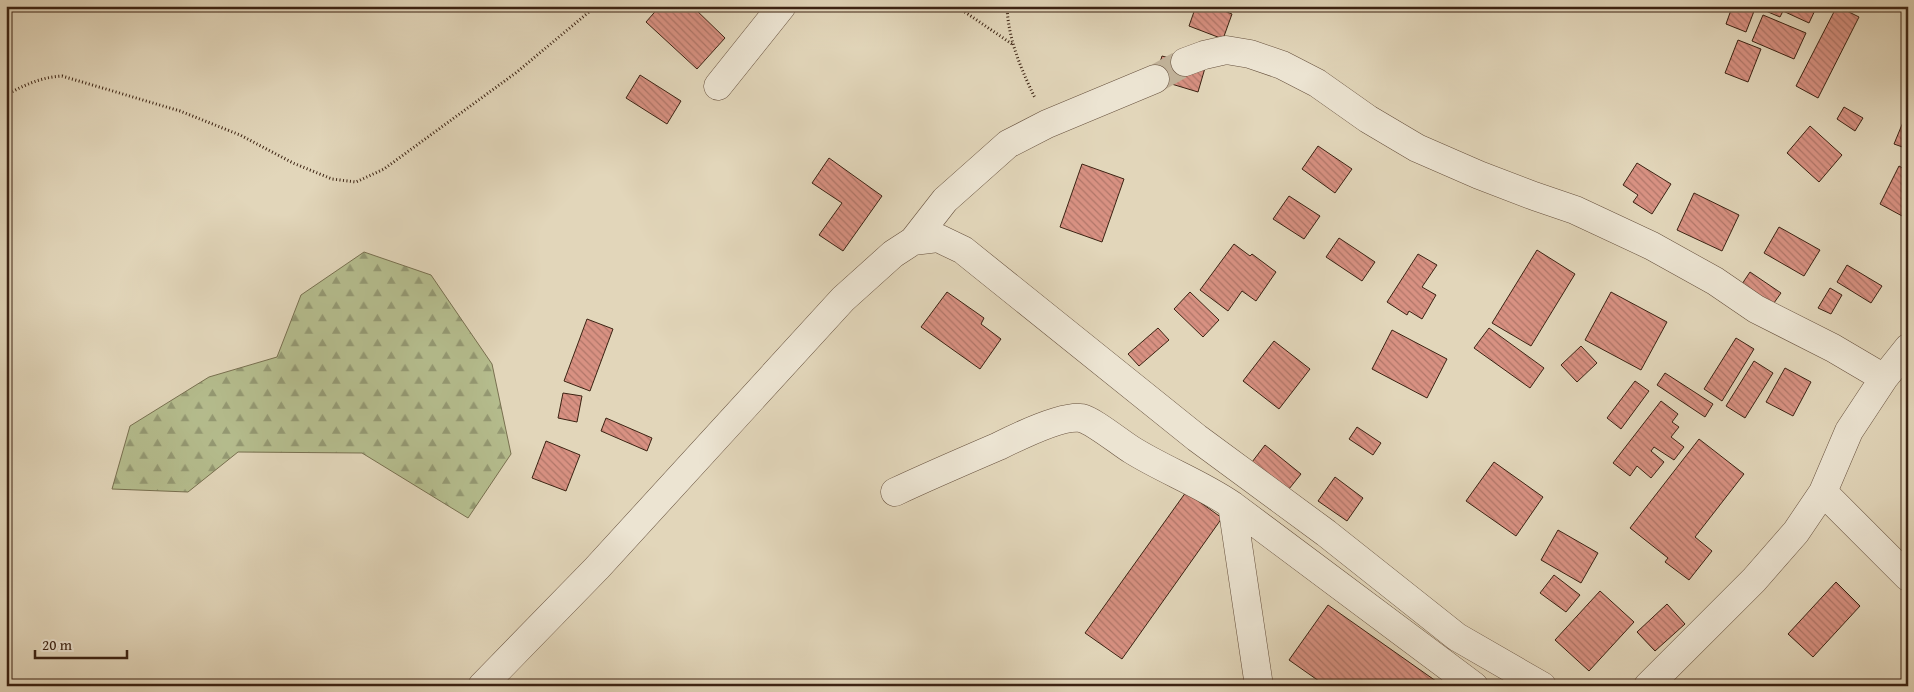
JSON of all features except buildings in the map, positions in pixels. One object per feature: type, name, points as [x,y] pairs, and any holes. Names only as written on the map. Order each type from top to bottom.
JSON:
[{"type":"street","points":[[718,86],[782,6]]},
{"type":"street","points":[[1185,62],[1204,54],[1226,50],[1250,54],[1282,65],[1317,83],[1368,119],[1417,148],[1479,175],[1575,210],[1652,246],[1715,281],[1756,309],[1833,348],[1884,378]]},
{"type":"street","points":[[482,686],[610,554],[843,299],[893,254],[912,241],[945,200],[979,168],[1008,144],[1047,124],[1155,79]]},
{"type":"street","points":[[912,241],[938,238],[963,250],[1197,438],[1326,533],[1457,637],[1542,686]]},
{"type":"street","points":[[1648,683],[1706,630],[1754,580],[1796,532],[1822,492],[1849,431],[1884,378],[1908,348]]},
{"type":"street","points":[[895,492],[1030,432],[1071,418],[1089,421],[1133,451],[1213,492],[1232,505],[1474,686]]},
{"type":"street","points":[[1822,492],[1908,577]]},
{"type":"street","points":[[1232,505],[1259,686]]},
{"type":"path","points":[[6,95],[33,82],[49,77],[62,76],[180,111],[240,135],[293,163],[332,179],[356,182],[384,169],[517,72],[596,6]]},
{"type":"path","points":[[956,6],[1013,45]]},
{"type":"path","points":[[1007,6],[1007,18],[1013,45],[1047,124]]},
{"type":"green space","points":[[364,252],[431,275],[492,364],[511,454],[468,518],[362,453],[238,452],[188,492],[112,489],[130,426],[209,377],[277,357],[301,295]]},
{"type":"tunnel","points":[[1155,79],[1185,62]]}]
